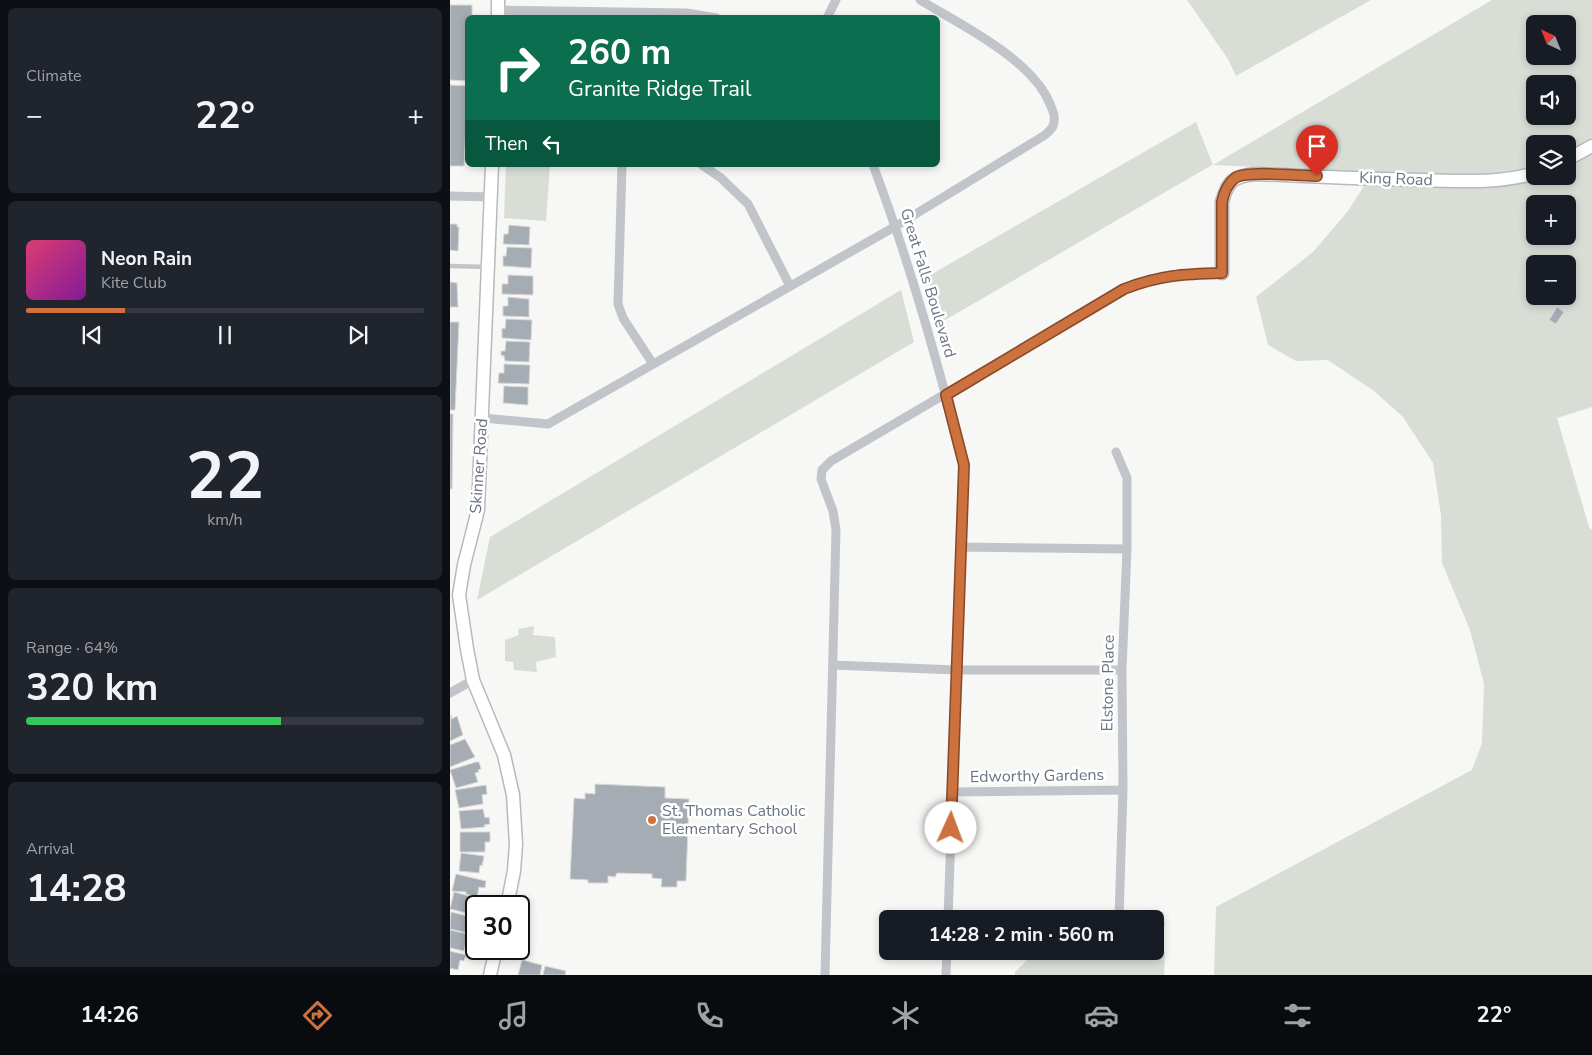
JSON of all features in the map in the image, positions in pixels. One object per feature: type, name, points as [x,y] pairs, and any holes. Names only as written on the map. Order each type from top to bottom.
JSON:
[{"type":"street","points":[[828,15],[836,0]]},
{"type":"street","points":[[483,418],[548,424],[896,226],[1045,135],[1053,126],[1054,114],[1046,92],[1026,70],[998,47],[920,0]]},
{"type":"street","points":[[498,9],[627,15],[687,13],[699,15]]},
{"type":"street","points":[[1576,155],[1592,146]]},
{"type":"street","name":"Skinner Road","points":[[492,167],[478,510],[464,565],[459,595],[473,680],[504,755],[513,795],[516,818],[516,851],[509,895]]},
{"type":"street","points":[[622,167],[618,304],[623,318],[654,364]]},
{"type":"street","points":[[705,167],[721,178],[748,204],[790,286]]},
{"type":"street","name":"Great Falls Boulevard","points":[[874,167],[896,226],[946,395],[964,465],[948,910]]},
{"type":"street","name":"King Road","points":[[1222,273],[1222,202],[1229,184],[1237,177],[1254,174],[1454,181],[1494,180],[1526,175]]},
{"type":"street","points":[[450,196],[491,197]]},
{"type":"street","points":[[825,975],[836,530],[833,511],[821,479],[822,470],[831,461],[1124,289],[1164,276],[1222,273]]},
{"type":"street","name":"Elstone Place","points":[[1116,452],[1127,478],[1127,549],[1122,670],[1124,910]]},
{"type":"street","points":[[961,547],[1127,549]]},
{"type":"street","points":[[832,665],[956,670],[1122,670]]},
{"type":"street","points":[[450,693],[473,680]]},
{"type":"street","name":"Edworthy Gardens","points":[[952,792],[1123,790]]},
{"type":"street","points":[[490,975],[493,960]]},
{"type":"street","points":[[946,960],[946,975]]},
{"type":"lane","points":[[450,266],[489,267]]},
{"type":"shaded area","points":[[1187,0],[1371,0],[1236,76],[1228,59]]},
{"type":"shaded area","points":[[1492,0],[1592,0],[1592,407],[1557,418],[1589,527],[1592,530],[1592,975],[1214,975],[1216,907],[1472,770],[1482,743],[1484,684],[1470,630],[1442,563],[1441,515],[1433,463],[1403,417],[1374,391],[1328,360],[1296,361],[1268,345],[1256,297],[1313,252],[1348,211],[1373,172],[1212,165],[940,323],[927,277],[1196,122],[1213,165]]},
{"type":"shaded area","points":[[506,167],[550,167],[546,221],[504,218]]},
{"type":"shaded area","points":[[901,290],[914,342],[477,600],[490,537]]},
{"type":"shaded area","points":[[534,626],[533,635],[555,637],[556,657],[536,662],[537,672],[514,670],[513,662],[505,661],[505,640],[519,635],[518,629]]},
{"type":"shaded area","points":[[1165,952],[1164,975],[1015,975],[1015,972],[1027,960],[1164,960]]},
{"type":"building","points":[[450,5],[472,5],[472,15],[465,15],[465,81],[450,80]]},
{"type":"building","points":[[450,85],[465,86],[464,166],[450,166]]},
{"type":"building","points":[[450,224],[457,224],[457,227],[459,227],[458,251],[450,250]]},
{"type":"building","points":[[509,225],[530,227],[529,245],[503,244],[504,234],[508,234]]},
{"type":"building","points":[[507,247],[532,248],[531,268],[503,266],[503,256],[506,256]]},
{"type":"building","points":[[508,275],[533,276],[533,295],[502,294],[502,284],[508,284]]},
{"type":"building","points":[[450,282],[457,283],[458,307],[450,307]]},
{"type":"building","points":[[508,297],[529,299],[529,317],[503,316],[503,306],[508,306]]},
{"type":"building","points":[[1557,307],[1564,312],[1556,324],[1549,320]]},
{"type":"building","points":[[506,319],[532,320],[531,340],[502,338],[502,328],[505,329]]},
{"type":"building","points":[[450,322],[459,322],[455,410],[450,410]]},
{"type":"building","points":[[506,341],[530,342],[529,362],[505,361],[501,351],[505,351]]},
{"type":"building","points":[[504,364],[530,365],[529,384],[498,383],[499,373],[504,373]]},
{"type":"building","points":[[504,386],[528,387],[528,405],[503,403]]},
{"type":"building","points":[[450,414],[453,414],[452,489],[450,489]]},
{"type":"building","points":[[451,715],[452,719],[457,716],[463,735],[450,741]]},
{"type":"building","points":[[465,739],[475,757],[450,767],[450,745]]},
{"type":"building","points":[[479,762],[481,769],[475,773],[478,782],[456,788],[450,770]]},
{"type":"building","points":[[595,784],[665,787],[665,798],[689,799],[686,881],[677,881],[677,887],[661,887],[662,879],[652,878],[652,874],[617,873],[615,877],[608,876],[608,883],[588,883],[588,880],[570,879],[574,798],[585,799],[585,793],[595,794]]},
{"type":"building","points":[[486,785],[487,794],[482,795],[483,804],[459,808],[455,790]]},
{"type":"building","points":[[483,809],[485,818],[489,817],[490,824],[484,825],[485,827],[461,829],[459,811]]},
{"type":"building","points":[[460,832],[490,832],[490,842],[485,842],[485,852],[460,852]]},
{"type":"building","points":[[461,853],[484,856],[479,873],[459,871]]},
{"type":"building","points":[[456,874],[486,881],[485,888],[479,887],[477,895],[452,891]]},
{"type":"building","points":[[454,892],[466,895],[465,913],[450,909]]},
{"type":"building","points":[[451,912],[465,916],[465,933],[450,929]]},
{"type":"building","points":[[450,930],[465,933],[464,951],[450,948]]},
{"type":"building","points":[[450,951],[465,955],[464,961],[460,960],[458,970],[450,968]]},
{"type":"building","points":[[522,960],[542,965],[540,975],[518,975]]},
{"type":"building","points":[[545,966],[566,971],[565,975],[543,975]]},
{"type":"place","name":"St. Thomas Catholic Elementary School","points":[[652,820]]},
{"type":"route","points":[[951,828],[964,465],[946,395],[1124,289],[1164,276],[1222,273],[1222,202],[1229,184],[1237,177],[1254,174],[1317,176]]}]
